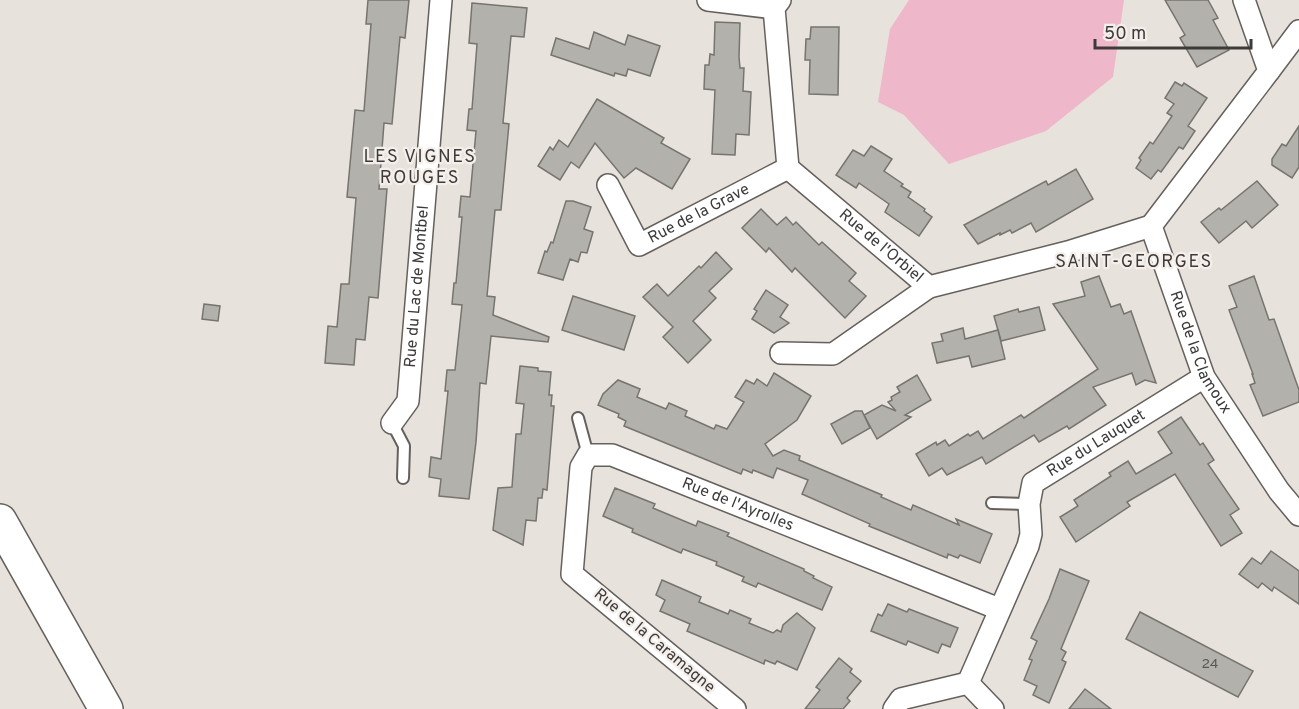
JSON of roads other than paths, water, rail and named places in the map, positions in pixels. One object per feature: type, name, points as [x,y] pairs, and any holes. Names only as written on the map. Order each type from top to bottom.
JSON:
[{"type":"main road","points":[[0,521],[106,709]]},
{"type":"main road","points":[[0,554],[98,709]]},
{"type":"street","name":"Rue du Lac de Montbel","points":[[392,423],[408,401],[441,0]]},
{"type":"street","points":[[708,0],[777,4],[788,168]]},
{"type":"street","points":[[1244,0],[1269,71]]},
{"type":"street","points":[[1151,226],[1299,31]]},
{"type":"street","name":"Rue de la Grave","points":[[608,185],[639,245],[788,168]]},
{"type":"street","name":"Rue de l'Orbiel","points":[[788,168],[929,287],[1068,252],[1151,226]]},
{"type":"street","name":"Rue de la Clamoux","points":[[1151,226],[1204,377],[1279,491],[1299,515]]},
{"type":"street","points":[[781,353],[833,354],[929,287]]},
{"type":"street","name":"Rue du Lauquet","points":[[999,609],[1028,546],[1031,534],[1029,504],[1033,483],[1204,377]]},
{"type":"street","name":"Rue de la Caramagne","points":[[588,455],[580,467],[572,573],[735,709]]},
{"type":"street","name":"Rue de l'Ayrolles","points":[[588,455],[612,455],[999,609]]},
{"type":"street","points":[[968,683],[999,609]]},
{"type":"street","points":[[894,709],[901,699],[968,683]]},
{"type":"street","points":[[968,683],[993,709]]},
{"type":"lane","points":[[578,418],[588,455]]},
{"type":"lane","points":[[392,423],[404,446],[404,478]]},
{"type":"lane","points":[[992,503],[1029,504]]},
{"type":"district","name":"LES VIGNES ROUGES","points":[[420,167]]},
{"type":"district","name":"SAINT-GEORGES","points":[[1134,262]]}]
